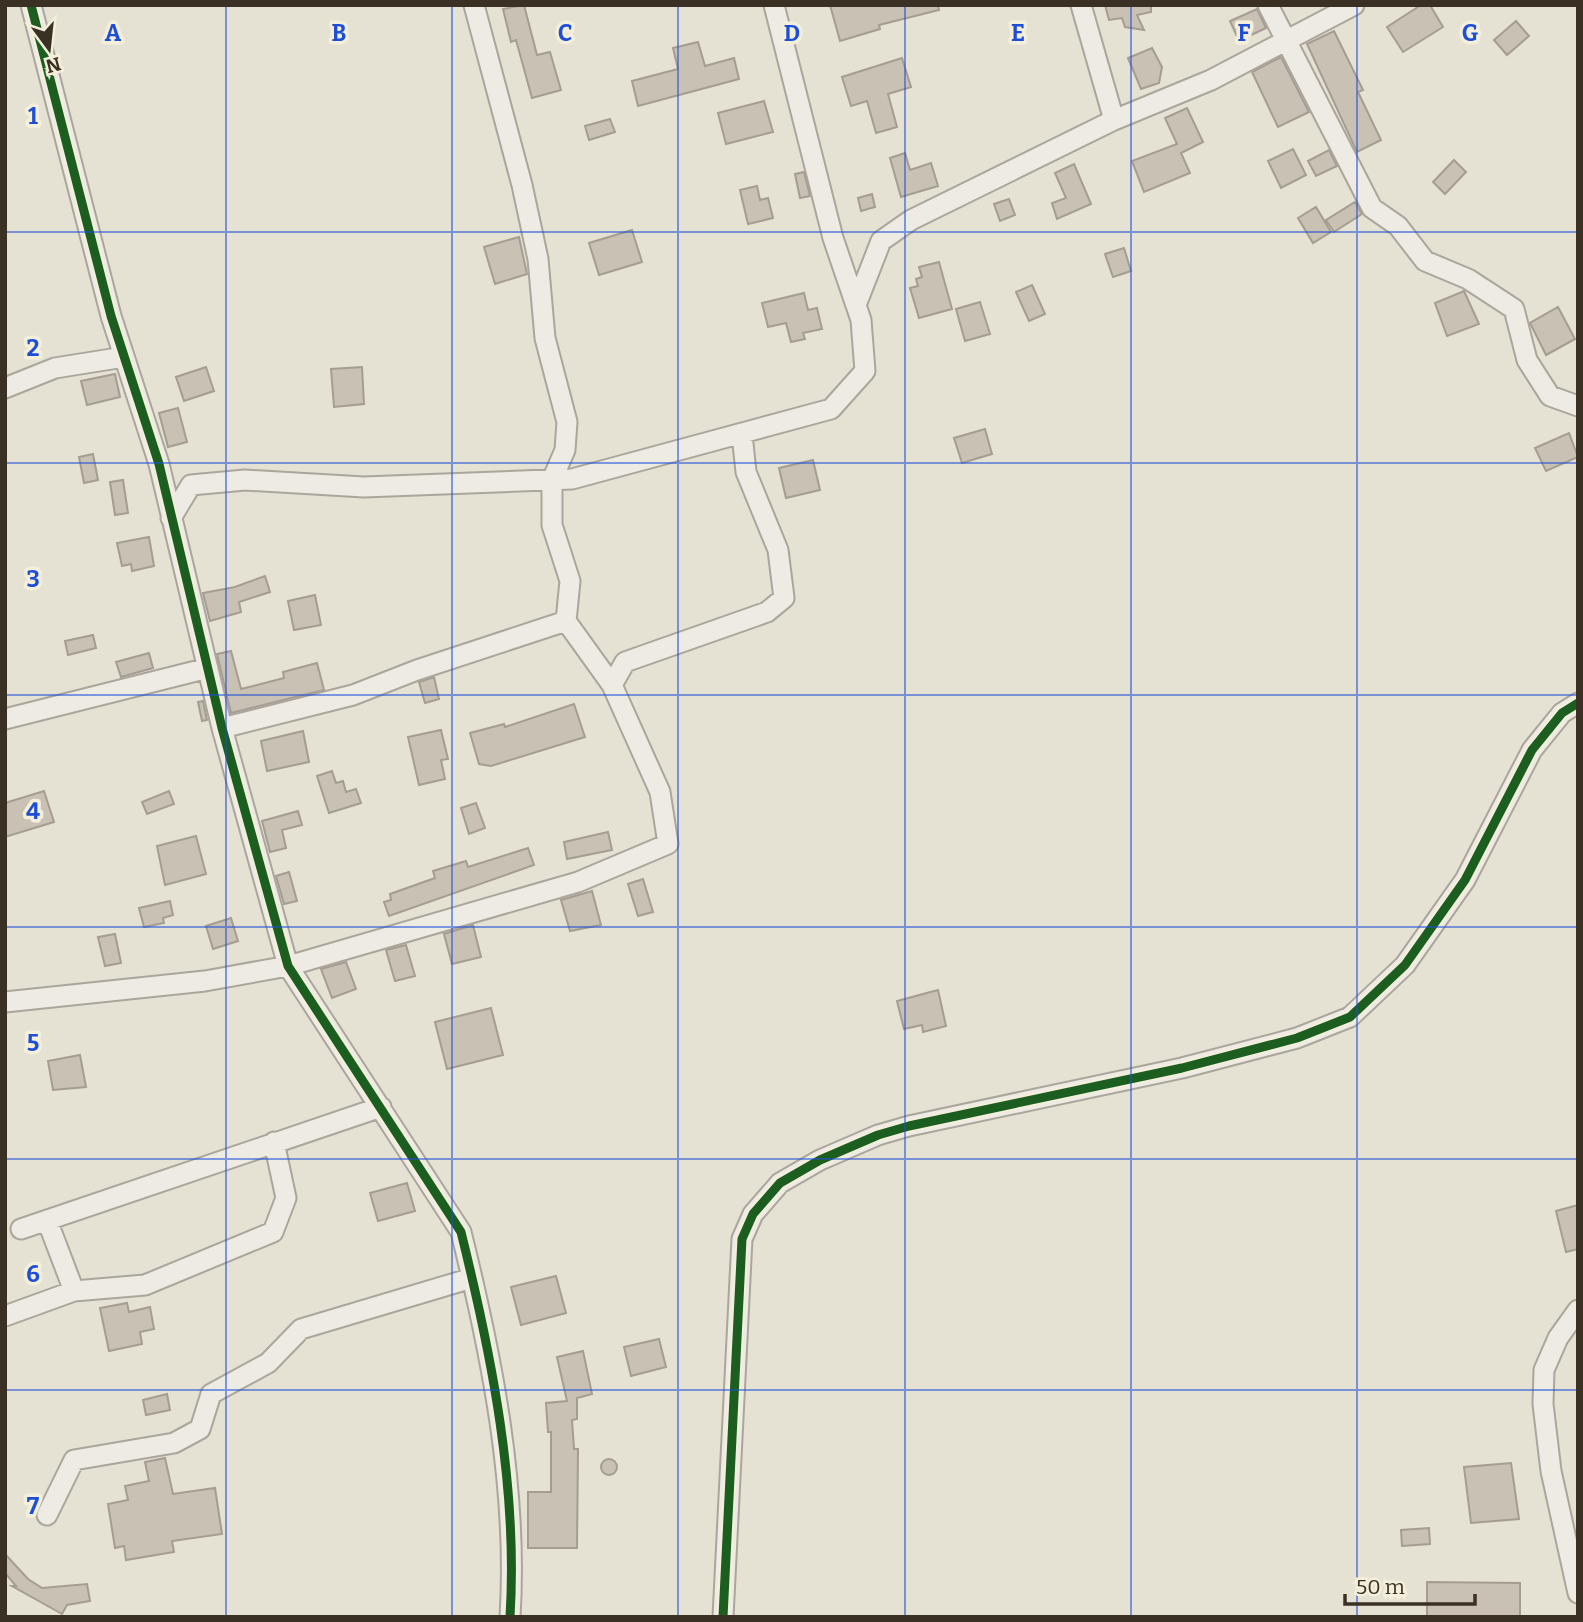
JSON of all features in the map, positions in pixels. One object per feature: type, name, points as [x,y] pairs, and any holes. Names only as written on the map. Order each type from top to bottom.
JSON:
[{"type":"street","points":[[31,5],[124,356],[159,464],[222,728],[288,966],[461,1232],[509,1478],[513,1569],[510,1617]]},
{"type":"street","points":[[5,1002],[205,981],[288,966],[578,883],[668,844],[660,792],[612,685],[566,621],[570,582],[552,525],[552,480],[565,450],[567,422],[545,338],[538,259],[522,185],[474,5]]},
{"type":"street","points":[[159,464],[191,485],[244,480],[364,487],[572,479],[831,409],[865,371],[861,320],[834,238],[774,5]]},
{"type":"street","points":[[1081,5],[1114,120]]},
{"type":"street","points":[[1268,5],[1372,208],[1398,226],[1426,261],[1468,279],[1514,309],[1527,360],[1550,396],[1578,406]]},
{"type":"street","points":[[856,305],[881,241],[911,220],[1114,120],[1211,80],[1354,5]]},
{"type":"street","points":[[5,388],[55,368],[124,356]]},
{"type":"street","points":[[612,685],[625,662],[768,612],[784,597],[778,550],[746,472],[742,434]]},
{"type":"street","points":[[171,519],[191,485]]},
{"type":"street","points":[[222,728],[353,695],[417,670],[566,621]]},
{"type":"street","points":[[5,719],[208,667]]},
{"type":"street","points":[[723,1617],[742,1239],[753,1214],[770,1192],[792,1174],[820,1160],[898,1129],[1182,1068],[1297,1038],[1350,1017],[1405,965],[1465,880],[1532,750],[1562,713],[1578,704]]},
{"type":"street","points":[[21,1229],[381,1107]]},
{"type":"street","points":[[5,1316],[74,1291],[145,1285],[274,1232],[286,1198],[274,1142]]},
{"type":"street","points":[[47,1220],[74,1291]]},
{"type":"street","points":[[47,1515],[74,1460],[174,1443],[200,1429],[211,1394],[268,1363],[301,1329],[472,1278]]},
{"type":"street","points":[[1578,1310],[1558,1338],[1544,1370],[1543,1404],[1551,1471],[1578,1593]]},
{"type":"building","points":[[524,5],[537,55],[550,52],[561,90],[532,98],[516,40],[511,42],[503,9]]},
{"type":"building","points":[[830,5],[938,5],[939,10],[879,25],[880,29],[840,41]]},
{"type":"building","points":[[1105,5],[1151,5],[1151,12],[1137,15],[1144,30],[1125,27],[1122,18],[1109,20]]},
{"type":"building","points":[[1421,5],[1430,5],[1443,27],[1403,52],[1387,27]]},
{"type":"building","points":[[1257,9],[1266,28],[1239,41],[1230,21]]},
{"type":"building","points":[[1516,21],[1529,36],[1507,55],[1494,40]]},
{"type":"building","points":[[1334,31],[1363,90],[1358,92],[1381,140],[1357,152],[1307,44]]},
{"type":"building","points":[[698,42],[705,66],[734,58],[739,79],[638,106],[632,81],[678,69],[673,48]]},
{"type":"building","points":[[1152,48],[1162,67],[1159,83],[1141,89],[1128,58]]},
{"type":"building","points":[[1281,57],[1309,112],[1278,127],[1252,72]]},
{"type":"building","points":[[902,58],[911,87],[888,94],[897,127],[876,133],[867,101],[851,106],[842,77]]},
{"type":"building","points":[[764,101],[773,132],[726,144],[718,113]]},
{"type":"building","points":[[1187,108],[1203,142],[1181,153],[1190,173],[1144,192],[1132,161],[1177,144],[1165,118]]},
{"type":"building","points":[[610,119],[615,132],[589,140],[585,126]]},
{"type":"building","points":[[1293,149],[1306,175],[1281,188],[1268,161]]},
{"type":"building","points":[[1329,150],[1337,166],[1316,176],[1308,161]]},
{"type":"building","points":[[905,153],[910,170],[931,163],[938,186],[901,197],[890,158]]},
{"type":"building","points":[[1454,160],[1466,172],[1445,194],[1433,182]]},
{"type":"building","points":[[1074,164],[1091,204],[1057,219],[1052,203],[1066,198],[1055,173]]},
{"type":"building","points":[[804,172],[810,196],[800,198],[795,174]]},
{"type":"building","points":[[757,186],[760,200],[768,198],[773,218],[748,224],[740,190]]},
{"type":"building","points":[[872,194],[875,207],[861,211],[858,198]]},
{"type":"building","points":[[1009,199],[1015,215],[1000,221],[994,204]]},
{"type":"building","points":[[1355,202],[1362,214],[1334,232],[1326,220]]},
{"type":"building","points":[[1316,207],[1331,232],[1313,243],[1298,218]]},
{"type":"building","points":[[632,230],[642,262],[599,275],[589,243]]},
{"type":"building","points":[[519,237],[527,274],[495,284],[484,247]]},
{"type":"building","points":[[1124,248],[1131,271],[1113,277],[1105,254]]},
{"type":"building","points":[[939,262],[952,309],[919,318],[910,288],[918,286],[916,279],[922,277],[919,267]]},
{"type":"building","points":[[1032,285],[1045,314],[1029,321],[1016,292]]},
{"type":"building","points":[[1464,291],[1479,324],[1447,336],[1435,303]]},
{"type":"building","points":[[804,293],[808,310],[817,308],[822,329],[803,333],[805,339],[791,342],[786,323],[768,327],[762,303]]},
{"type":"building","points":[[980,302],[990,334],[965,341],[956,309]]},
{"type":"building","points":[[1558,307],[1575,339],[1546,355],[1530,323]]},
{"type":"building","points":[[206,367],[214,391],[184,401],[176,377]]},
{"type":"building","points":[[362,367],[364,404],[334,407],[331,369]]},
{"type":"building","points":[[115,374],[120,397],[87,405],[81,381]]},
{"type":"building","points":[[178,408],[187,442],[168,447],[159,413]]},
{"type":"building","points":[[985,429],[992,454],[962,463],[954,438]]},
{"type":"building","points":[[1569,433],[1578,457],[1546,471],[1535,448]]},
{"type":"building","points":[[93,454],[98,480],[84,483],[79,457]]},
{"type":"building","points":[[813,460],[820,490],[786,498],[779,468]]},
{"type":"building","points":[[123,480],[128,513],[115,515],[110,482]]},
{"type":"building","points":[[149,537],[154,566],[132,571],[131,564],[122,566],[117,543]]},
{"type":"building","points":[[265,576],[270,592],[239,602],[241,612],[210,621],[203,593],[235,587]]},
{"type":"building","points":[[315,595],[321,625],[294,630],[288,601]]},
{"type":"building","points":[[93,635],[96,648],[68,655],[65,641]]},
{"type":"building","points":[[231,651],[241,689],[284,678],[283,672],[317,663],[324,690],[231,713],[217,654]]},
{"type":"building","points":[[149,653],[153,668],[121,677],[116,662]]},
{"type":"building","points":[[434,677],[439,699],[425,703],[419,682]]},
{"type":"building","points":[[203,701],[207,720],[202,721],[198,702]]},
{"type":"building","points":[[574,704],[585,737],[491,766],[479,764],[470,733],[504,724],[505,727]]},
{"type":"building","points":[[441,730],[448,759],[441,760],[445,779],[419,785],[408,737]]},
{"type":"building","points":[[303,731],[309,762],[267,771],[261,741]]},
{"type":"building","points":[[332,771],[336,783],[343,781],[346,792],[356,789],[361,803],[329,813],[317,776]]},
{"type":"building","points":[[44,791],[54,822],[5,837],[5,803]]},
{"type":"building","points":[[169,791],[174,804],[147,814],[142,802]]},
{"type":"building","points":[[476,803],[485,828],[469,834],[461,808]]},
{"type":"building","points":[[298,811],[302,825],[282,830],[286,848],[270,852],[262,821]]},
{"type":"building","points":[[608,832],[612,850],[567,859],[564,842]]},
{"type":"building","points":[[196,836],[206,874],[165,885],[157,846]]},
{"type":"building","points":[[528,848],[534,865],[389,916],[384,902],[391,900],[390,894],[435,878],[433,871],[466,861],[468,867]]},
{"type":"building","points":[[289,872],[297,901],[284,904],[276,876]]},
{"type":"building","points":[[643,879],[653,912],[638,916],[628,884]]},
{"type":"building","points":[[592,891],[601,925],[570,931],[561,900]]},
{"type":"building","points":[[170,901],[173,915],[163,918],[164,923],[144,927],[139,908]]},
{"type":"building","points":[[231,918],[238,941],[213,949],[206,926]]},
{"type":"building","points":[[473,925],[481,957],[452,964],[444,934]]},
{"type":"building","points":[[115,934],[121,963],[105,966],[98,937]]},
{"type":"building","points":[[406,945],[415,976],[395,981],[386,950]]},
{"type":"building","points":[[346,962],[356,989],[332,998],[321,969]]},
{"type":"building","points":[[938,990],[946,1026],[923,1032],[922,1025],[904,1029],[897,1001]]},
{"type":"building","points":[[491,1008],[503,1055],[447,1069],[435,1022]]},
{"type":"building","points":[[80,1055],[86,1087],[53,1090],[48,1061]]},
{"type":"building","points":[[407,1183],[415,1211],[378,1221],[370,1193]]},
{"type":"building","points":[[1578,1205],[1578,1249],[1566,1252],[1556,1211]]},
{"type":"building","points":[[556,1276],[566,1313],[521,1325],[511,1287]]},
{"type":"building","points":[[127,1303],[129,1312],[150,1307],[154,1329],[140,1332],[142,1344],[109,1351],[100,1308]]},
{"type":"building","points":[[659,1339],[666,1367],[631,1376],[624,1347]]},
{"type":"building","points":[[583,1351],[592,1394],[577,1398],[577,1419],[572,1420],[574,1449],[578,1449],[577,1548],[528,1548],[528,1492],[551,1492],[551,1432],[548,1432],[546,1403],[567,1401],[557,1357]]},
{"type":"building","points":[[167,1394],[170,1410],[146,1415],[143,1400]]},
{"type":"building","points":[[165,1458],[173,1494],[215,1488],[222,1534],[172,1541],[174,1552],[126,1560],[124,1546],[115,1548],[108,1504],[128,1500],[125,1486],[149,1481],[145,1462]]},
{"type":"building","points":[[609,1459],[615,1461],[615,1473],[609,1475],[603,1473],[601,1467],[603,1461]]},
{"type":"building","points":[[1511,1463],[1519,1519],[1471,1523],[1464,1467]]},
{"type":"building","points":[[1429,1528],[1430,1544],[1402,1546],[1401,1530]]},
{"type":"building","points":[[5,1554],[28,1579],[42,1588],[87,1584],[90,1601],[67,1605],[62,1614],[12,1586],[16,1586],[5,1573]]},
{"type":"building","points":[[1427,1582],[1520,1583],[1520,1617],[1427,1617]]},
{"type":"cycle path","points":[[31,5],[111,316],[159,464],[222,728],[288,966],[461,1232],[483,1327],[500,1423],[510,1520],[510,1617]]},
{"type":"cycle path","points":[[723,1617],[742,1239],[753,1214],[780,1183],[820,1160],[878,1135],[909,1126],[1182,1068],[1297,1038],[1350,1017],[1405,965],[1465,880],[1532,750],[1562,713],[1578,703]]}]
